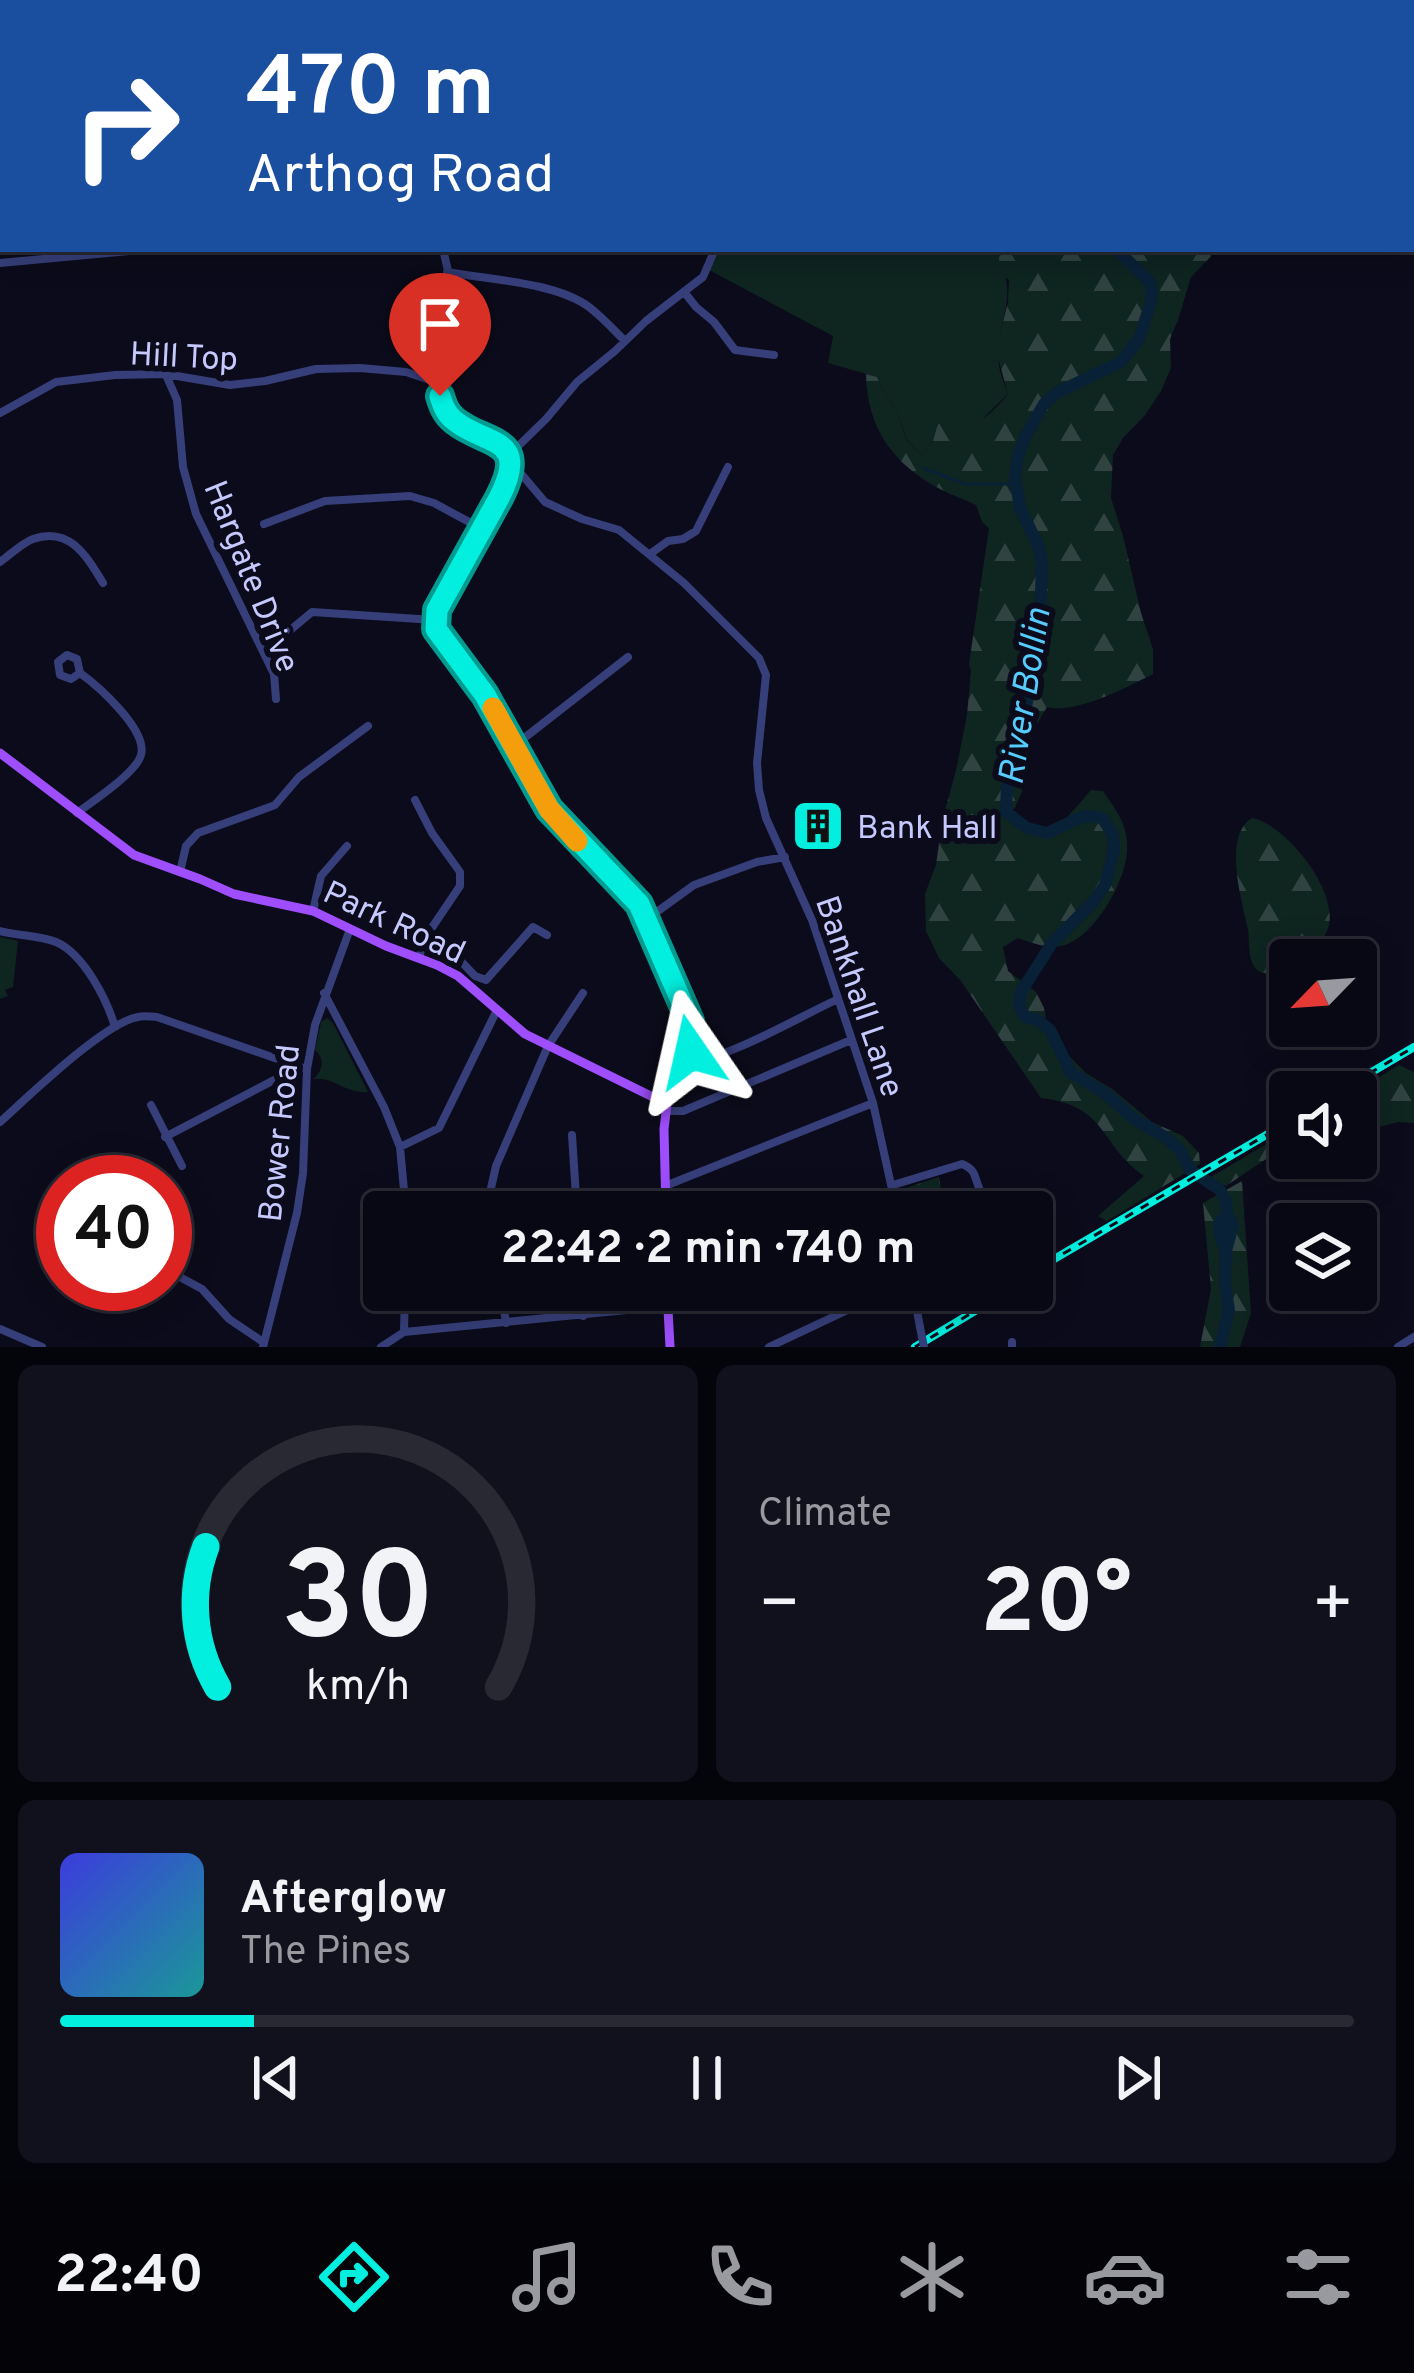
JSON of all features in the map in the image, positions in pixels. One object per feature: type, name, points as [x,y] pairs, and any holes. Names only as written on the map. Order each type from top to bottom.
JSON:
[{"type":"main road","name":"Park Road","points":[[0,753],[134,855],[234,894],[313,911],[419,957],[458,976],[525,1034],[667,1107]]},
{"type":"main road","points":[[665,1191],[667,1107]]},
{"type":"main road","points":[[667,1311],[670,1347]]},
{"type":"street","points":[[0,263],[119,252]]},
{"type":"street","points":[[442,384],[455,321],[444,252]]},
{"type":"street","points":[[714,252],[703,277],[578,382],[507,457],[507,483],[434,620],[485,695],[557,820],[618,880],[647,919],[690,1021],[692,1039],[687,1064],[667,1107],[683,1111],[851,1040]]},
{"type":"street","points":[[448,272],[574,298],[625,341]]},
{"type":"street","points":[[685,292],[735,350],[774,355]]},
{"type":"street","name":"Hill Top","points":[[0,413],[56,382],[115,375],[165,374],[230,385],[316,369],[360,368],[406,372],[442,384]]},
{"type":"street","name":"Hargate Drive","points":[[165,374],[177,400],[183,467],[196,514],[274,674],[276,699]]},
{"type":"street","points":[[177,400],[190,380]]},
{"type":"street","name":"Bankhall Lane","points":[[442,384],[440,396],[449,416],[504,447],[544,502],[620,530],[759,658],[766,675],[758,763],[766,818],[812,920],[873,1102],[893,1189]]},
{"type":"street","points":[[650,554],[696,531],[728,467]]},
{"type":"street","points":[[264,524],[325,501],[410,496],[434,503],[482,529]]},
{"type":"street","points":[[0,562],[34,539],[62,537],[75,544],[103,583]]},
{"type":"street","points":[[264,652],[312,613],[434,620]]},
{"type":"street","points":[[514,746],[628,657]]},
{"type":"street","points":[[77,813],[141,757],[141,741],[130,723],[80,673]]},
{"type":"street","points":[[181,872],[186,846],[198,833],[275,805],[299,777],[368,726]]},
{"type":"street","points":[[415,800],[460,872],[460,886],[419,957]]},
{"type":"street","points":[[313,911],[321,876],[347,846]]},
{"type":"street","points":[[647,919],[694,885],[785,857]]},
{"type":"street","points":[[428,935],[486,980],[533,927],[547,934]]},
{"type":"street","name":"Bower Road","points":[[263,1345],[303,1173],[303,1068],[324,993],[351,928]]},
{"type":"street","points":[[0,931],[58,943],[87,969],[108,1003],[115,1027]]},
{"type":"street","points":[[324,993],[384,1107],[400,1147],[404,1191]]},
{"type":"street","points":[[490,1191],[496,1166],[548,1046],[583,993]]},
{"type":"street","points":[[687,1064],[838,999]]},
{"type":"street","points":[[400,1147],[439,1128],[496,1012]]},
{"type":"street","points":[[0,1122],[56,1072],[137,1016],[158,1017],[303,1068]]},
{"type":"street","points":[[165,1137],[303,1068]]},
{"type":"street","points":[[665,1186],[873,1102]]},
{"type":"street","points":[[152,1105],[176,1155]]},
{"type":"street","points":[[572,1135],[576,1191]]},
{"type":"street","points":[[889,1191],[962,1164],[976,1174],[981,1191]]},
{"type":"street","points":[[192,1283],[263,1345]]},
{"type":"street","points":[[404,1333],[405,1311]]},
{"type":"street","points":[[504,1311],[506,1323]]},
{"type":"street","points":[[583,1311],[583,1316]]},
{"type":"street","points":[[381,1347],[404,1333],[625,1311]]},
{"type":"street","points":[[769,1347],[845,1311]]},
{"type":"street","points":[[917,1311],[924,1347]]},
{"type":"street","points":[[0,1329],[42,1347]]},
{"type":"street","points":[[1398,1347],[1414,1337]]},
{"type":"green space","points":[[718,252],[1003,252],[999,257],[1007,300],[998,350],[1008,394],[978,423],[933,441],[921,455],[907,438],[877,377],[828,363],[833,336],[709,270]]},
{"type":"green space","points":[[1003,252],[1215,252],[1191,277],[1170,339],[1171,368],[1161,391],[1113,455],[1111,498],[1153,649],[1153,674],[1086,703],[1047,707],[1035,727],[1020,775],[1022,791],[1015,808],[1007,812],[1020,824],[1043,831],[1063,821],[1091,790],[1103,791],[1126,835],[1127,856],[1117,887],[1089,929],[1065,945],[1018,938],[1003,947],[1008,971],[1036,992],[1049,1036],[1086,1073],[1152,1122],[1183,1136],[1199,1153],[1200,1164],[1107,1221],[1098,1216],[1144,1176],[1092,1118],[1063,1102],[1041,1098],[961,981],[939,958],[926,931],[925,894],[936,865],[967,715],[969,664],[989,528],[976,505],[923,479],[896,456],[877,428],[866,374],[877,377],[906,438],[921,455],[933,441],[938,424],[970,424],[985,417],[1008,394],[996,350],[1009,280],[1000,273]]},
{"type":"green space","points":[[1252,818],[1266,823],[1295,847],[1319,881],[1330,916],[1322,939],[1269,939],[1266,973],[1251,960],[1236,870],[1243,827]]},
{"type":"green space","points":[[0,937],[18,941],[13,987],[0,999]]},
{"type":"green space","points":[[327,1018],[368,1092],[313,1079],[322,1065],[315,1050],[321,1022]]},
{"type":"green space","points":[[1399,1065],[1414,1072],[1414,1123],[1377,1127],[1377,1078]]},
{"type":"green space","points":[[1269,1142],[1269,1157],[1226,1186],[1209,1178]]},
{"type":"green space","points":[[939,1177],[941,1191],[900,1191]]},
{"type":"green space","points":[[1242,1181],[1251,1313],[1240,1347],[1200,1347],[1211,1289],[1203,1203]]},
{"type":"waterway","name":"River Bollin","points":[[1119,252],[1150,282],[1150,305],[1139,339],[1121,362],[1056,393],[1044,404],[1018,456],[1015,477],[1020,508],[1042,564],[1040,620],[1024,720],[1007,782],[1006,812],[1027,828],[1047,833],[1084,816],[1098,817],[1113,835],[1114,850],[1105,885],[1052,943],[1021,992],[1019,1006],[1025,1017],[1050,1030],[1071,1073],[1165,1137],[1180,1150],[1189,1169],[1220,1190],[1226,1201],[1227,1214],[1220,1227],[1226,1251]]},
{"type":"waterway","points":[[923,468],[965,484],[1015,484]]},
{"type":"waterway","name":"River Bollin","points":[[1220,1347],[1229,1310],[1226,1251],[1233,1225],[1227,1214]]},
{"type":"railway","points":[[1373,1071],[1414,1047]]},
{"type":"railway","points":[[1053,1260],[1269,1133]]},
{"type":"railway","points":[[915,1347],[975,1311]]},
{"type":"slow traffic","points":[[493,708],[549,809],[577,841]]},
{"type":"place","name":"Bank Hall","points":[[818,826]]},
{"type":"route","points":[[440,396],[458,424],[504,447],[509,471],[507,483],[437,610],[436,629],[485,695],[549,809],[639,904],[690,1021],[691,1052]]}]
